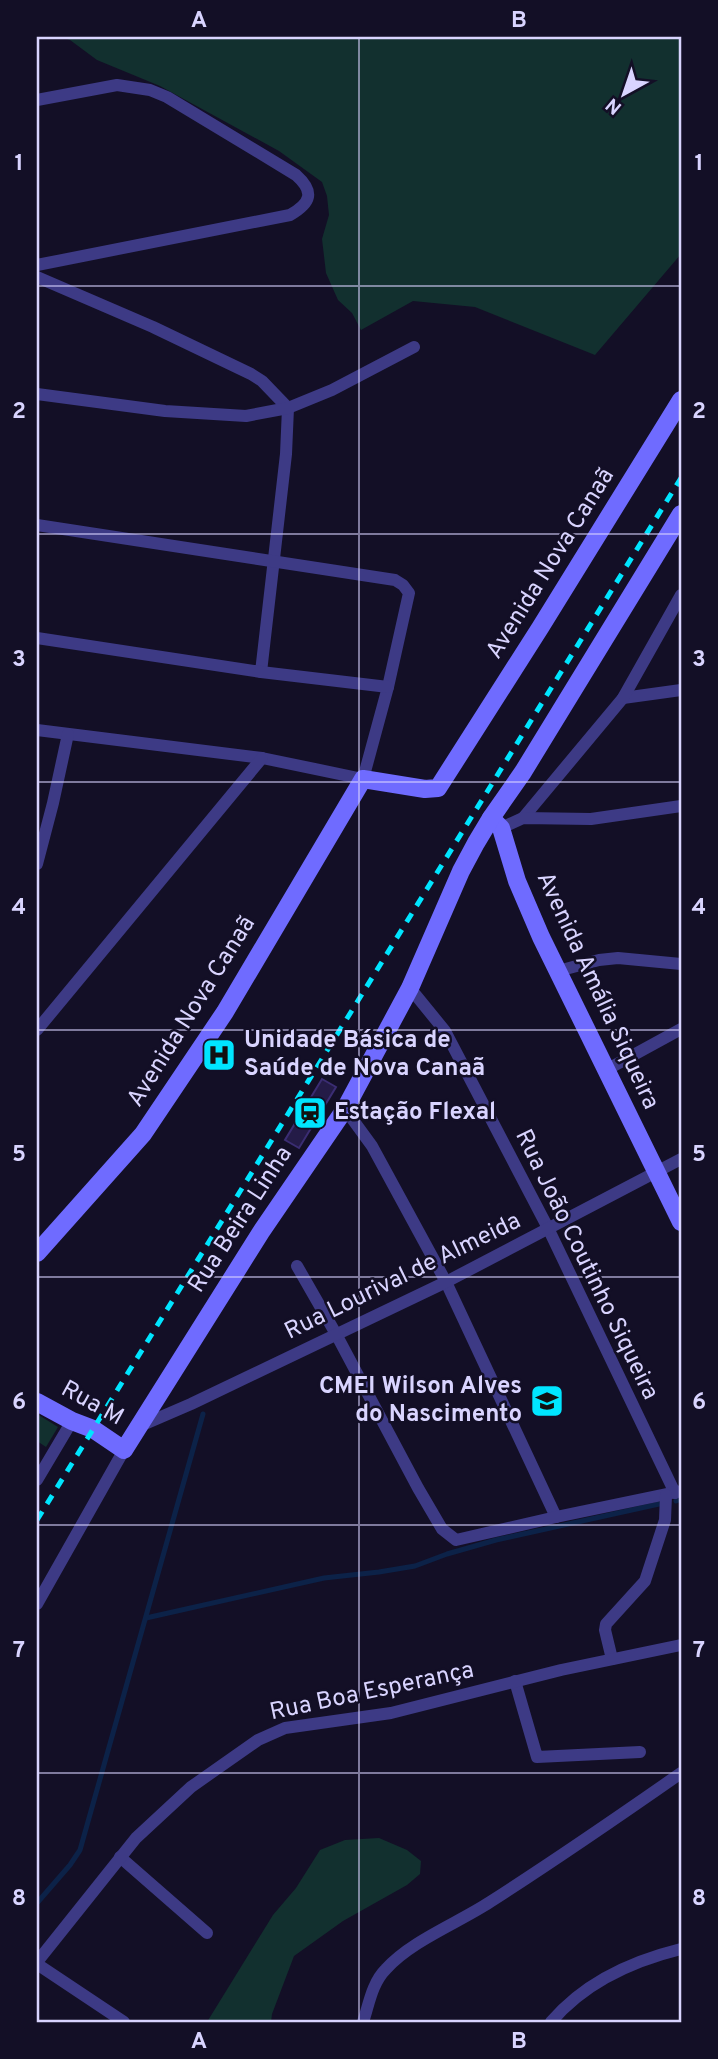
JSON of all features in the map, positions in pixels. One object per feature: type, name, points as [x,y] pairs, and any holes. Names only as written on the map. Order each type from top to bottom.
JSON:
[{"type":"street","points":[[37,100],[117,85],[150,90],[167,97],[296,175],[304,182],[309,193],[302,208],[290,215],[37,265]]},
{"type":"street","points":[[37,277],[153,327],[251,374],[262,381],[288,408],[286,454],[261,672]]},
{"type":"street","points":[[37,394],[165,411],[246,416],[288,408],[332,390],[414,347]]},
{"type":"street","name":"Avenida Nova Canaã","points":[[37,1253],[143,1134],[225,1012],[363,779],[425,789],[438,788],[681,400]]},
{"type":"street","name":"Rua Beira Linha","points":[[37,1604],[124,1450],[261,1232],[345,1109],[410,988],[461,871],[496,823],[523,772],[681,514]]},
{"type":"street","points":[[37,525],[395,580],[407,589],[409,599],[363,779],[262,758],[37,730]]},
{"type":"street","points":[[523,818],[623,698],[681,595]]},
{"type":"street","points":[[37,638],[261,672],[388,687]]},
{"type":"street","points":[[623,698],[681,690]]},
{"type":"street","points":[[37,864],[54,803],[68,734]]},
{"type":"street","points":[[37,1030],[262,758]]},
{"type":"street","points":[[496,823],[523,818],[591,818],[681,806]]},
{"type":"street","name":"Avenida Amália Siqueira","points":[[496,823],[541,937],[681,1222]]},
{"type":"street","points":[[558,971],[618,958],[681,964]]},
{"type":"street","name":"Rua João Coutinho Siqueira","points":[[410,988],[445,1031],[548,1228],[674,1493]]},
{"type":"street","points":[[606,1070],[681,1028]]},
{"type":"street","points":[[345,1109],[372,1146],[446,1282],[556,1517]]},
{"type":"street","name":"Rua Lourival de Almeida","points":[[140,1426],[446,1282],[681,1159]]},
{"type":"street","points":[[297,1266],[418,1488],[442,1529],[456,1541],[674,1493],[645,1581],[605,1627],[612,1659]]},
{"type":"street","name":"Rua M","points":[[37,1402],[93,1429],[124,1450]]},
{"type":"street","points":[[37,1480],[72,1421]]},
{"type":"street","name":"Rua Boa Esperança","points":[[37,1963],[136,1838],[191,1787],[265,1737],[285,1728],[391,1713],[515,1681],[681,1645]]},
{"type":"street","points":[[515,1681],[537,1757],[640,1752]]},
{"type":"street","points":[[363,2022],[369,1998],[377,1982],[393,1962],[489,1903],[681,1773]]},
{"type":"street","points":[[120,1857],[207,1933]]},
{"type":"street","points":[[551,2022],[576,1998],[614,1972],[681,1949]]},
{"type":"street","points":[[37,1963],[124,2022]]},
{"type":"green space","points":[[61,37],[681,37],[681,254],[595,355],[475,307],[413,301],[361,330],[352,313],[338,300],[326,273],[322,239],[329,215],[322,182],[279,151],[160,86],[97,60],[70,40]]},
{"type":"green space","points":[[37,1414],[58,1427],[46,1447],[37,1441]]},
{"type":"green space","points":[[379,1838],[407,1850],[421,1861],[420,1874],[407,1885],[343,1921],[294,1956],[271,2022],[207,2022],[273,1915],[296,1888],[320,1850],[345,1840]]},
{"type":"building","name":"Estação Flexal","points":[[322,1079],[336,1087],[299,1148],[285,1140]]},
{"type":"waterway","points":[[37,1903],[80,1850],[203,1414]]},
{"type":"waterway","points":[[676,1501],[681,1499]]},
{"type":"waterway","points":[[146,1618],[324,1578],[415,1566],[496,1540],[659,1504]]},
{"type":"railway","points":[[37,1520],[681,478]]},
{"type":"place","name":"Unidade Básica de Saúde de Nova Canaã","points":[[219,1055]]},
{"type":"place","name":"Estação Flexal","points":[[310,1113]]},
{"type":"place","name":"CMEI Wilson Alves do Nascimento","points":[[547,1401]]}]
